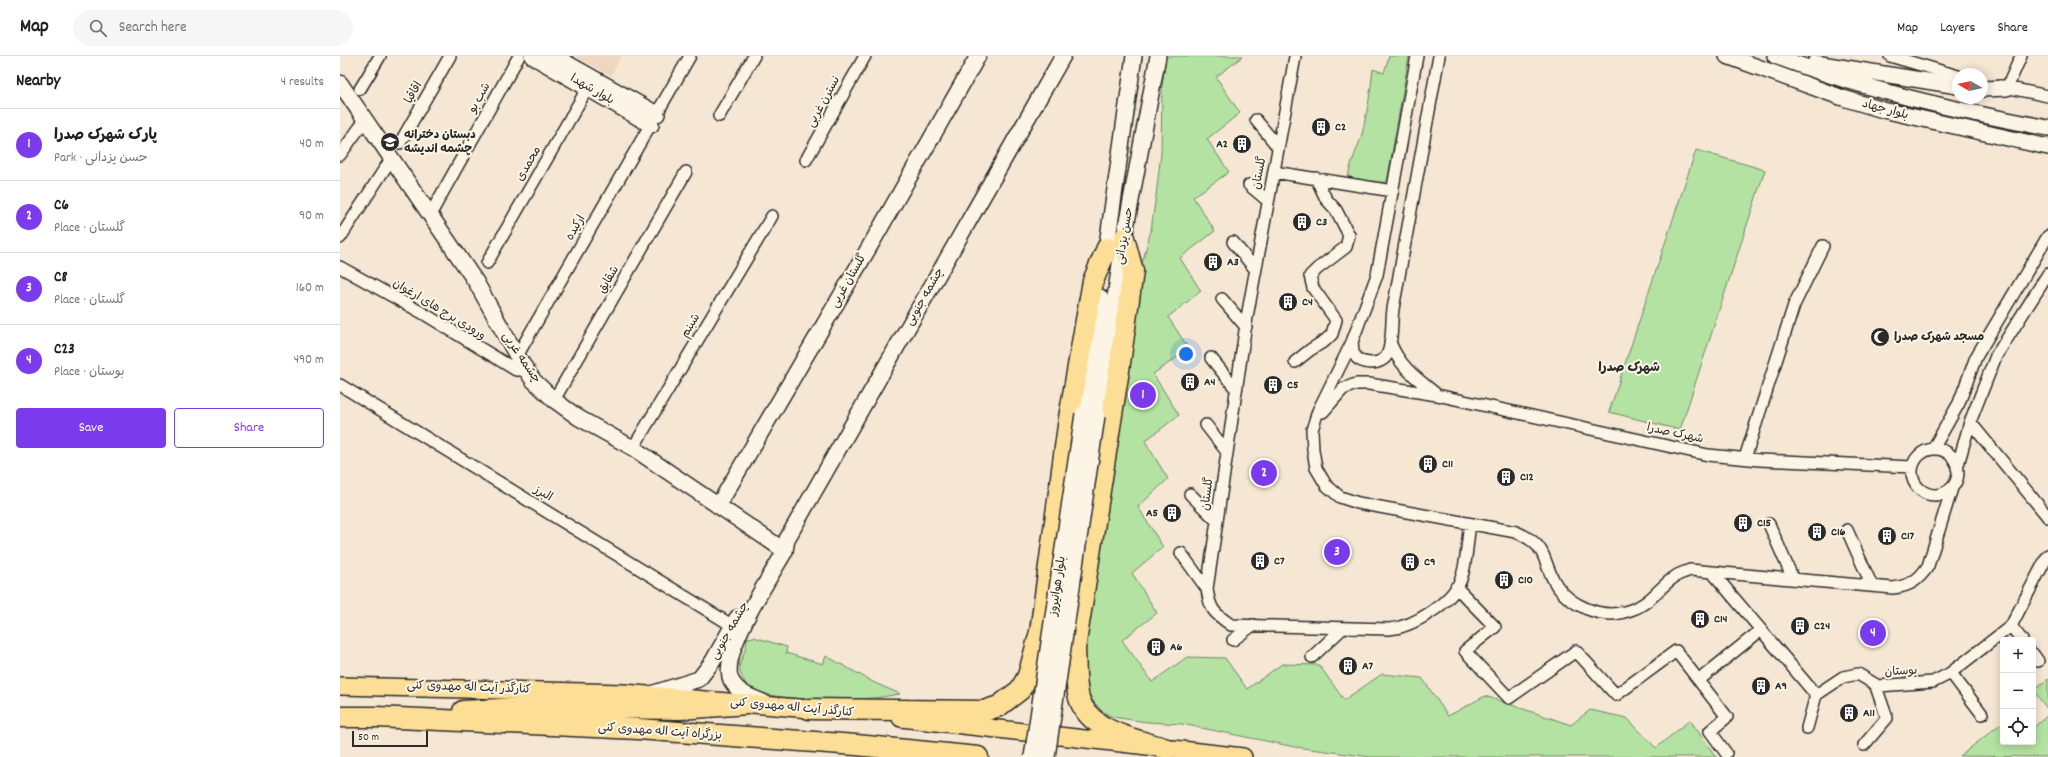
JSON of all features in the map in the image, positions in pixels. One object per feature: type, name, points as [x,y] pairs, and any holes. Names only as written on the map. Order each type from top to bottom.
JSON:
[{"type":"highway","points":[[1107,248],[1093,281],[1084,328],[1053,533],[1040,632],[1035,676],[1039,688],[1053,692],[1059,690],[1064,685],[1069,676],[1075,649],[1119,370],[1133,271],[1124,238]]},
{"type":"highway","points":[[809,709],[958,712],[984,711],[999,706],[1020,690],[1028,676],[1040,632]]},
{"type":"highway","points":[[1075,649],[1078,692],[1081,703],[1088,714],[1109,730],[1167,749]]},
{"type":"highway","points":[[376,717],[542,707],[680,709],[747,704]]},
{"type":"highway","name":"بزرگراه آیت اله مهدوی کنی","points":[[340,717],[376,717],[638,729],[978,757]]},
{"type":"main road","name":"کنارگذر آیت اله مهدوی کنی","points":[[340,686],[430,687],[649,694],[934,721],[1243,757]]},
{"type":"street","points":[[360,89],[380,56]]},
{"type":"street","name":"اقاقیا","points":[[400,143],[450,56]]},
{"type":"street","name":"شب بو","points":[[430,215],[519,56]]},
{"type":"street","name":"بلوار شهدا","points":[[532,56],[591,83],[654,119]]},
{"type":"street","name":"بلوار شهدا","points":[[554,56],[591,83]]},
{"type":"street","name":"ارکیده","points":[[517,356],[690,56]]},
{"type":"street","points":[[719,116],[754,56]]},
{"type":"street","name":"نسترن غربی","points":[[806,160],[865,56]]},
{"type":"street","name":"گلستان غربی","points":[[718,506],[874,239],[978,56]]},
{"type":"street","name":"چشمه جنوبی","points":[[649,694],[699,679],[713,661],[783,545],[1063,56]]},
{"type":"street","points":[[1125,56],[1130,88]]},
{"type":"street","name":"حسن یزدانی","points":[[1090,415],[1107,248],[1134,56]]},
{"type":"street","name":"حسن یزدانی","points":[[1090,415],[1158,56]]},
{"type":"street","name":"گلستان","points":[[1295,56],[1268,201],[1236,389],[1207,589],[1209,605],[1219,616],[1231,624],[1343,628],[1402,628],[1415,622],[1437,607],[1461,580],[1470,524]]},
{"type":"street","points":[[1416,56],[1377,275],[1352,342],[1324,398],[1312,430],[1316,468],[1326,485],[1340,497],[1358,503],[1516,532],[1530,538],[1541,549],[1557,586],[1575,603],[1598,613],[1623,613],[1646,603],[1676,576],[1690,570],[1872,586],[1904,587],[1914,582],[1922,575],[1928,566],[1952,488],[1956,482],[1957,468],[1970,422],[1996,356],[2048,274]]},
{"type":"street","points":[[1352,342],[1353,353],[1360,361],[1369,363],[1379,362],[1387,355],[1390,342],[1392,309],[1439,56]]},
{"type":"street","name":"بلوار جهاد","points":[[1727,56],[1808,86],[1869,106],[2048,147]]},
{"type":"street","points":[[1890,56],[1917,60],[1952,74]]},
{"type":"street","points":[[2007,88],[2020,56]]},
{"type":"street","points":[[1777,57],[1952,85]]},
{"type":"street","name":"بلوار جهاد","points":[[1777,57],[1850,83],[1888,94],[2048,128]]},
{"type":"street","name":"چشمه غربی","points":[[340,83],[476,282],[517,356],[533,380],[554,400],[579,418],[633,448],[718,506],[783,545]]},
{"type":"street","name":"محمدی","points":[[487,262],[591,83]]},
{"type":"street","points":[[1988,83],[2048,96]]},
{"type":"street","points":[[1988,89],[2007,88]]},
{"type":"street","points":[[340,155],[365,120]]},
{"type":"street","points":[[1256,120],[1278,147]]},
{"type":"street","points":[[340,238],[392,159]]},
{"type":"street","name":"شقایق","points":[[554,400],[686,172]]},
{"type":"street","points":[[1274,172],[1393,191]]},
{"type":"street","points":[[1295,362],[1332,334],[1336,320],[1313,288],[1310,276],[1346,247],[1349,235],[1336,210],[1326,199],[1316,178]]},
{"type":"street","points":[[1249,185],[1268,201]]},
{"type":"street","name":"شبنم","points":[[633,448],[772,216]]},
{"type":"street","points":[[1933,449],[1959,404],[1976,357],[2048,236]]},
{"type":"street","points":[[1233,242],[1256,270]]},
{"type":"street","points":[[1745,458],[1794,305],[1823,246]]},
{"type":"street","name":"ورودی برج های ارغوان","points":[[340,268],[426,315],[516,370],[526,370]]},
{"type":"street","points":[[1222,299],[1246,327]]},
{"type":"street","points":[[1390,342],[1395,355],[1403,366],[1437,395]]},
{"type":"street","points":[[1211,358],[1236,389]]},
{"type":"street","name":"شهرک صدرا","points":[[1312,430],[1326,406],[1334,397],[1343,389],[1356,384],[1384,386],[1437,395],[1708,455],[1912,467]]},
{"type":"street","name":"البرز","points":[[340,385],[733,626]]},
{"type":"street","name":"بلوار هوانیروز","points":[[1032,757],[1090,415]]},
{"type":"street","name":"بلوار هوانیروز","points":[[1047,757],[1090,415]]},
{"type":"street","points":[[1970,422],[2048,517]]},
{"type":"street","points":[[1206,424],[1227,452]]},
{"type":"street","points":[[1952,488],[1941,495],[1927,494],[1921,491],[1913,481],[1912,467],[1918,455],[1933,449],[1948,453],[1954,459],[1957,468]]},
{"type":"street","points":[[1190,494],[1217,521]]},
{"type":"street","points":[[1770,524],[1793,579]]},
{"type":"street","points":[[1847,530],[1872,586]]},
{"type":"street","name":"چشمه جنوبی","points":[[773,706],[747,696],[737,689],[730,678],[730,659],[741,628],[783,545]]},
{"type":"street","points":[[1181,553],[1207,589]]},
{"type":"street","name":"بوستان","points":[[1816,695],[1843,677],[1858,674],[1878,686],[1922,684],[1933,682],[1951,673],[2011,626],[2048,555]]},
{"type":"street","points":[[1712,572],[1816,695],[1807,728]]},
{"type":"street","points":[[1456,587],[1495,626],[1465,651],[1509,698],[1576,652],[1616,695],[1676,651],[1727,717],[1710,731],[1726,753]]},
{"type":"street","points":[[1233,640],[1253,625]]},
{"type":"street","points":[[2011,626],[2020,637]]},
{"type":"street","points":[[1312,657],[1343,628]]},
{"type":"street","points":[[1699,680],[1761,630]]},
{"type":"street","points":[[1951,673],[1982,714]]},
{"type":"street","points":[[1864,745],[1887,718],[1875,684]]},
{"type":"shaded area","points":[[575,56],[621,56],[611,76]]},
{"type":"green space","points":[[1166,56],[1243,56],[1216,77],[1240,113],[1207,139],[1229,172],[1193,197],[1215,231],[1180,258],[1201,291],[1168,317],[1189,349],[1153,374],[1179,415],[1145,441],[1168,479],[1138,507],[1163,547],[1132,573],[1157,613],[1122,640],[1152,682],[1187,657],[1225,658],[1247,689],[1282,664],[1319,665],[1344,700],[1382,674],[1422,678],[1448,716],[1485,696],[1571,725],[1590,710],[1627,718],[1656,748],[1690,720],[1716,757],[1371,757],[1295,747],[1182,724],[1147,722],[1112,717],[1102,711],[1092,700],[1086,688],[1084,635],[1135,290],[1151,230],[1156,195],[1161,153],[1162,87]]},
{"type":"green space","points":[[1389,56],[1409,56],[1387,182],[1362,181],[1348,176],[1362,134],[1369,102],[1373,69],[1384,73]]},
{"type":"green space","points":[[1696,150],[1765,170],[1680,430],[1609,412]]},
{"type":"green space","points":[[754,637],[787,647],[786,653],[823,664],[826,656],[875,683],[900,694],[879,698],[861,699],[810,699],[762,694],[752,690],[747,685],[743,680],[739,667],[747,638]]},
{"type":"green space","points":[[2048,679],[2048,710],[2036,694],[2036,688]]},
{"type":"green space","points":[[2048,715],[2048,757],[1960,756],[2000,724],[2000,745],[2036,745],[2036,725]]},
{"type":"place","name":"C2","points":[[1321,127]]},
{"type":"place","name":"دبستان دخترانه چشمه اندیشه","points":[[390,142]]},
{"type":"place","name":"A2","points":[[1242,144]]},
{"type":"place","name":"C3","points":[[1302,222]]},
{"type":"place","name":"A3","points":[[1213,262]]},
{"type":"place","name":"C4","points":[[1288,302]]},
{"type":"place","name":"مسجد شهرک صدرا","points":[[1880,337]]},
{"type":"place","name":"A4","points":[[1190,382]]},
{"type":"place","name":"C5","points":[[1273,385]]},
{"type":"place","name":"پارک شهرک صدرا","points":[[1143,395]]},
{"type":"place","name":"C11","points":[[1428,464]]},
{"type":"place","name":"C6","points":[[1264,473]]},
{"type":"place","name":"C12","points":[[1506,477]]},
{"type":"place","name":"A5","points":[[1172,513]]},
{"type":"place","name":"C15","points":[[1743,523]]},
{"type":"place","name":"C16","points":[[1817,532]]},
{"type":"place","name":"C17","points":[[1887,536]]},
{"type":"place","name":"C8","points":[[1337,552]]},
{"type":"place","name":"C7","points":[[1260,561]]},
{"type":"place","name":"C9","points":[[1410,562]]},
{"type":"place","name":"C10","points":[[1504,580]]},
{"type":"place","name":"C14","points":[[1700,619]]},
{"type":"place","name":"C24","points":[[1800,626]]},
{"type":"place","name":"C23","points":[[1873,633]]},
{"type":"place","name":"A6","points":[[1156,647]]},
{"type":"place","name":"A7","points":[[1348,666]]},
{"type":"place","name":"A9","points":[[1761,686]]},
{"type":"place","name":"A11","points":[[1849,713]]},
{"type":"district","name":"شهرک صدرا","points":[[1629,368]]}]
